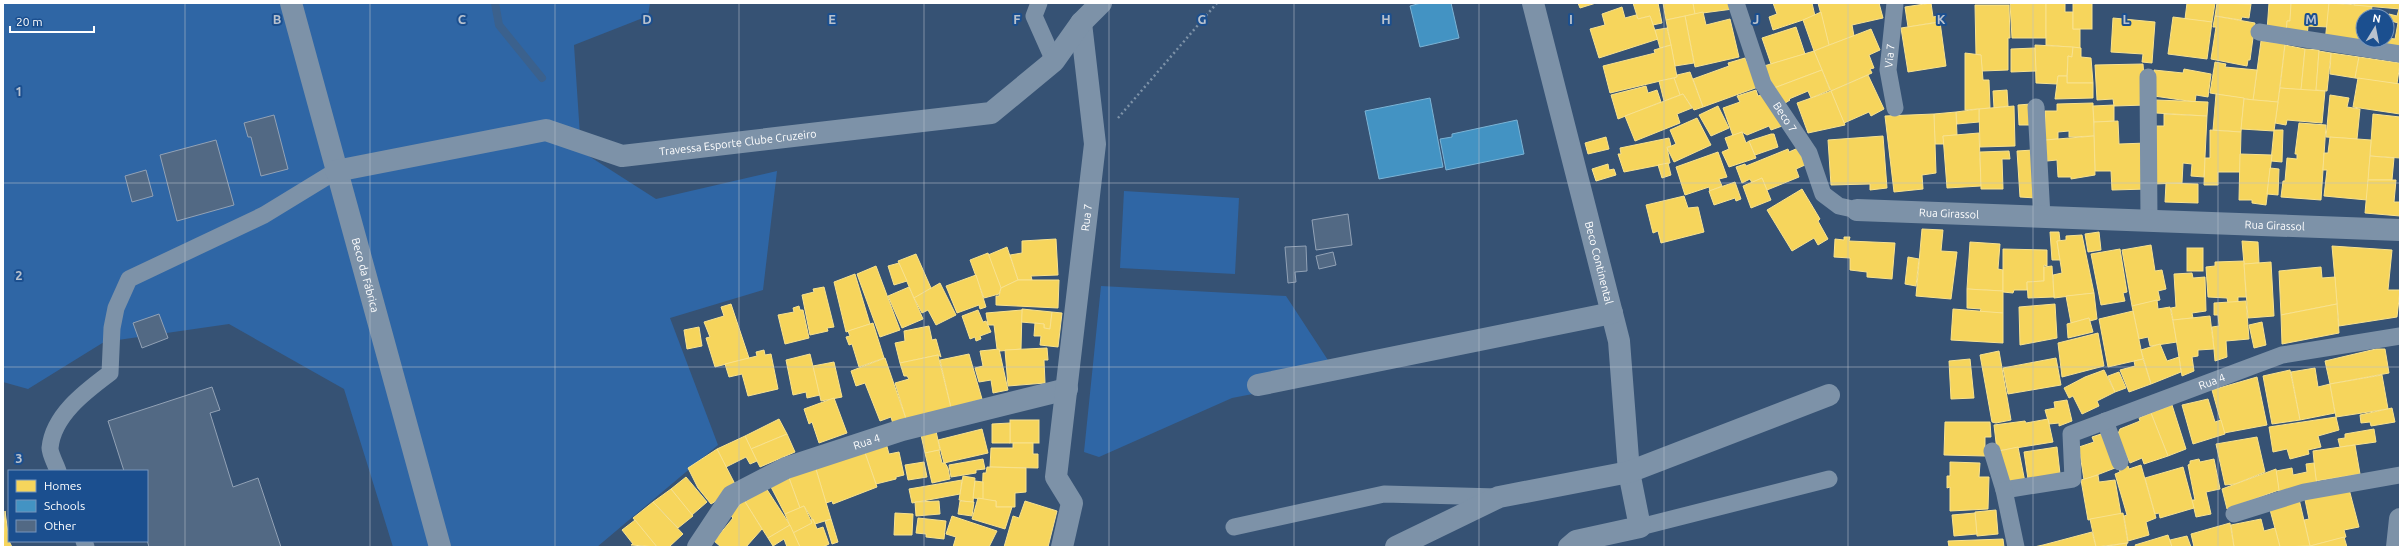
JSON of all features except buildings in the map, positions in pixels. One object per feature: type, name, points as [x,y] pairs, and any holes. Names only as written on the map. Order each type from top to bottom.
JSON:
[{"type":"street","name":"Beco da Fábrica","points":[[291,3],[440,547]]},
{"type":"street","name":"Travessa Esporte Clube Cruzeiro","points":[[336,171],[546,130],[622,156],[991,113],[1054,61],[1081,23],[1101,3]]},
{"type":"street","name":"Beco Continental","points":[[1533,3],[1619,341],[1629,472],[1640,527]]},
{"type":"street","name":"Rua 7","points":[[1062,547],[1072,503],[1056,477],[1095,144],[1081,23]]},
{"type":"street","name":"Rua Girassol","points":[[1856,210],[2400,230]]},
{"type":"street","points":[[1258,385],[1612,313]]},
{"type":"street","name":"Rua 4","points":[[698,547],[732,496],[786,468],[902,430],[1067,388]]},
{"type":"street","points":[[1396,547],[1499,497],[1629,472],[1829,395]]},
{"type":"street","points":[[2397,547],[2400,519]]},
{"type":"street","points":[[1569,547],[1576,541],[1640,527]]},
{"type":"lane","points":[[1039,3],[1034,16],[1054,61]]},
{"type":"lane","name":"Beco 7","points":[[1736,3],[1763,84],[1809,153],[1823,194],[1839,206],[1856,210]]},
{"type":"lane","name":"Via 7","points":[[1894,108],[1888,70],[1896,3]]},
{"type":"lane","points":[[2259,32],[2400,54]]},
{"type":"lane","points":[[2148,77],[2149,221]]},
{"type":"lane","points":[[2036,107],[2042,217]]},
{"type":"lane","points":[[58,470],[50,449],[60,420],[86,391],[110,373],[116,308],[129,279],[264,215],[336,171]]},
{"type":"lane","name":"Rua 4","points":[[2004,490],[2073,479],[2071,434],[2282,355],[2400,336]]},
{"type":"lane","points":[[2105,421],[2120,462]]},
{"type":"lane","points":[[1992,451],[2004,490],[2016,547]]},
{"type":"lane","points":[[2234,514],[2304,492],[2400,475]]},
{"type":"lane","points":[[1640,527],[1829,479]]},
{"type":"lane","points":[[1234,526],[1384,494],[1499,497]]},
{"type":"path","points":[[1095,144],[1217,3]]},
{"type":"shaded area","points":[[3,3],[650,3],[648,16],[574,45],[581,151],[656,199],[777,171],[763,290],[670,318],[718,445],[597,547],[393,547],[344,389],[229,324],[104,342],[28,389],[3,382]]},
{"type":"shaded area","points":[[1124,191],[1239,198],[1235,274],[1120,268]]},
{"type":"shaded area","points":[[1101,286],[1286,296],[1339,377],[1232,398],[1099,457],[1084,452]]},
{"type":"waterway","points":[[495,3],[499,25],[542,78]]}]
